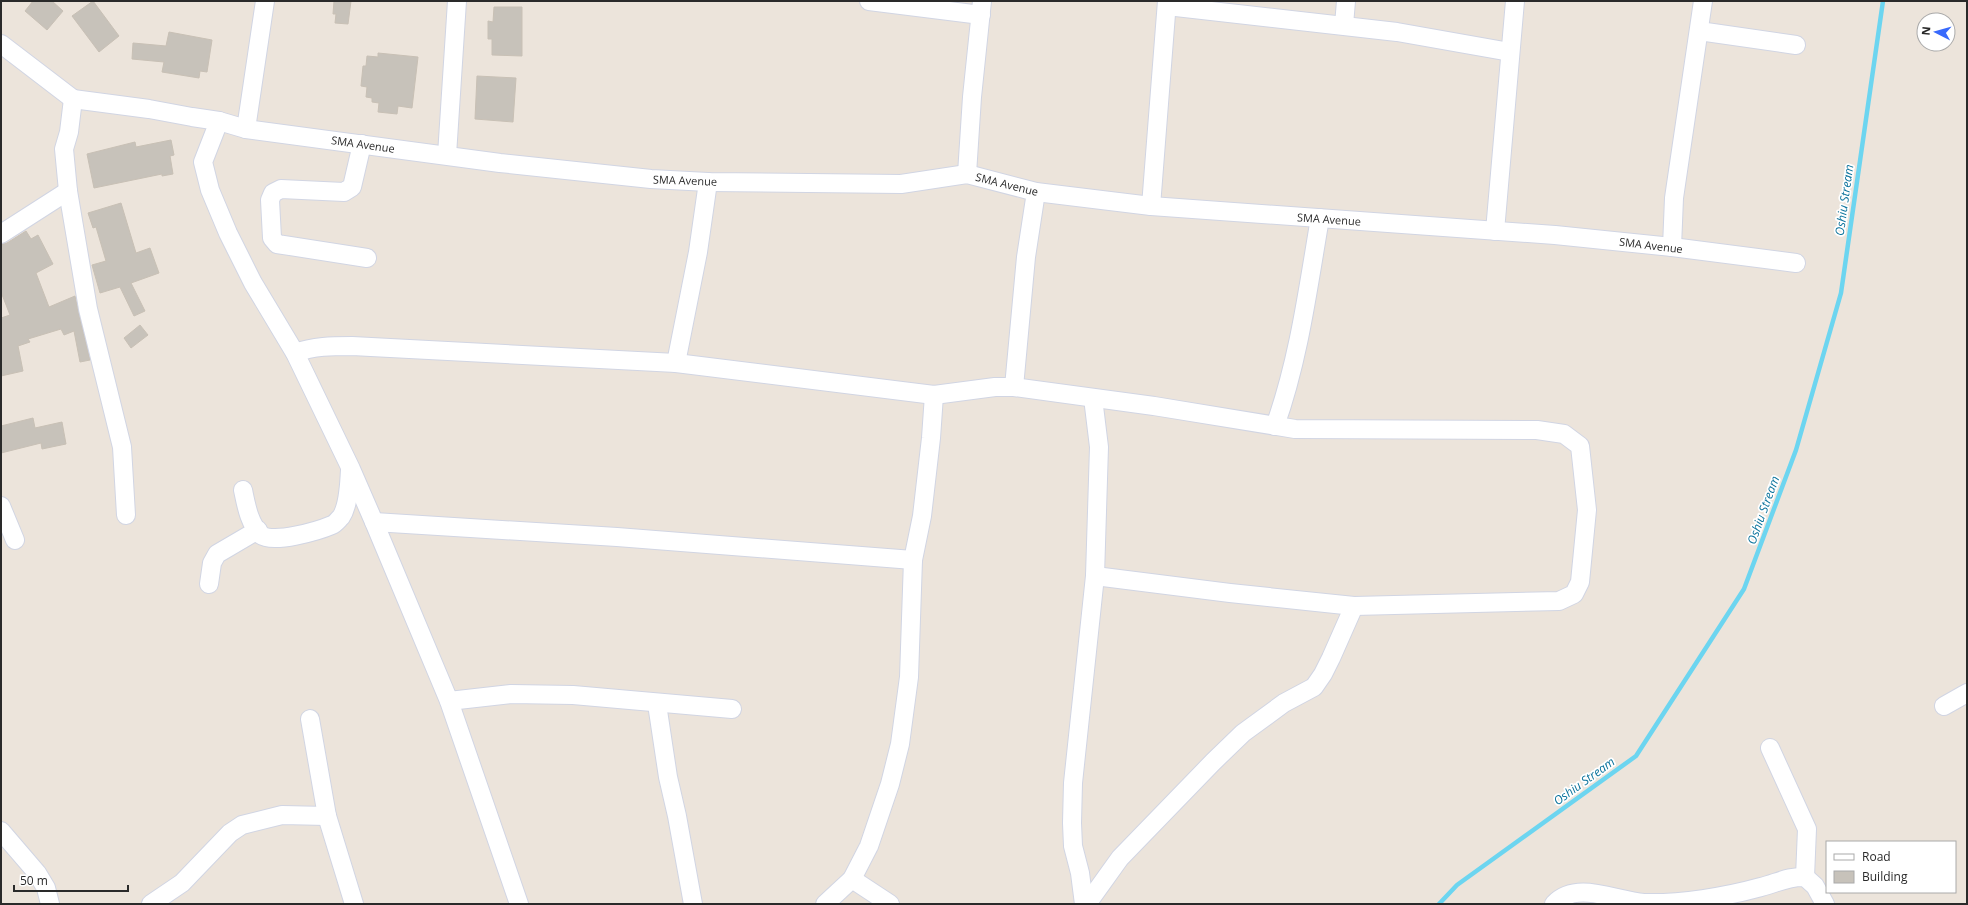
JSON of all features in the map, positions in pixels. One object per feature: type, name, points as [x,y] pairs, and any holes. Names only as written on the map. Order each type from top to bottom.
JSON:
[{"type":"street","points":[[246,129],[265,1]]},
{"type":"street","points":[[447,155],[457,1]]},
{"type":"street","points":[[869,1],[981,8],[967,174]]},
{"type":"street","points":[[1344,25],[1346,1]]},
{"type":"street","points":[[1495,231],[1515,1]]},
{"type":"street","points":[[1672,247],[1674,198],[1703,1]]},
{"type":"street","points":[[1151,206],[1167,4],[1396,32],[1510,52]]},
{"type":"street","points":[[1698,31],[1796,45]]},
{"type":"street","points":[[1,44],[73,99],[69,132],[64,149],[68,191],[88,309],[122,447],[126,515]]},
{"type":"street","name":"SMA Avenue","points":[[73,99],[149,109],[192,118],[220,121],[246,129],[573,171],[651,179],[708,182],[901,184],[967,174],[1036,192],[1151,206],[1555,234],[1672,247],[1796,264]]},
{"type":"street","points":[[220,121],[204,162],[210,190],[228,233],[253,283],[295,353],[351,469],[374,522],[449,701],[519,904]]},
{"type":"street","points":[[362,144],[352,187],[348,191],[281,189],[273,192],[270,200],[272,238],[277,244],[367,258]]},
{"type":"street","points":[[676,363],[698,252],[708,182]]},
{"type":"street","points":[[1,234],[68,191]]},
{"type":"street","points":[[1014,387],[1026,257],[1036,192]]},
{"type":"street","points":[[1275,426],[1285,398],[1295,358],[1320,218]]},
{"type":"street","points":[[295,353],[308,348],[324,346],[352,346],[676,363],[934,395],[995,387],[1014,387],[1154,406],[1295,429],[1355,430],[1443,428],[1537,430],[1564,434],[1580,446],[1587,510],[1580,582],[1574,594],[1559,601],[1354,606],[1230,593],[1095,576]]},
{"type":"street","points":[[825,904],[852,879],[869,846],[890,784],[900,744],[909,677],[913,560],[923,508],[934,395]]},
{"type":"street","points":[[1084,904],[1080,873],[1073,846],[1073,783],[1095,576],[1099,447],[1093,398]]},
{"type":"street","points":[[243,490],[249,512],[258,530],[262,536],[275,539],[334,525],[342,516],[346,504],[351,469]]},
{"type":"street","points":[[1,506],[14,540]]},
{"type":"street","points":[[374,522],[617,537],[913,560]]},
{"type":"street","points":[[209,584],[212,563],[217,554],[258,530]]},
{"type":"street","points":[[1088,904],[1120,858],[1218,757],[1243,733],[1284,703],[1314,687],[1329,663],[1354,606]]},
{"type":"street","points":[[1944,706],[1967,692]]},
{"type":"street","points":[[449,701],[511,694],[573,695],[657,704],[732,709]]},
{"type":"street","points":[[657,704],[668,777],[694,904]]},
{"type":"street","points":[[310,719],[327,816],[354,904]]},
{"type":"street","points":[[1770,748],[1807,829],[1805,877]]},
{"type":"street","points":[[151,904],[188,878],[230,833],[242,825],[282,815],[327,816]]},
{"type":"street","points":[[1,830],[37,873],[46,888],[50,904]]},
{"type":"street","points":[[1554,904],[1558,899],[1573,892],[1602,895],[1642,903],[1673,903],[1762,887],[1793,877],[1805,877],[1815,886],[1826,904]]},
{"type":"street","points":[[852,879],[890,904]]},
{"type":"building","points":[[33,1],[52,1],[63,11],[47,30],[25,11]]},
{"type":"building","points":[[93,1],[119,36],[99,52],[72,16]]},
{"type":"building","points":[[334,1],[351,1],[348,24],[335,23],[336,14],[333,14]]},
{"type":"building","points":[[494,7],[522,7],[522,56],[492,55],[492,39],[488,39],[488,21],[493,22]]},
{"type":"building","points":[[169,32],[212,40],[207,72],[200,71],[199,78],[162,72],[164,62],[132,59],[133,43],[166,46]]},
{"type":"building","points":[[378,53],[418,57],[412,108],[398,106],[397,114],[378,112],[379,103],[372,102],[372,98],[366,97],[367,87],[361,86],[363,66],[366,66],[367,56],[378,57]]},
{"type":"building","points":[[477,76],[516,78],[513,122],[475,119]]},
{"type":"building","points":[[171,140],[174,155],[170,156],[173,174],[162,176],[162,174],[94,188],[87,154],[135,142],[136,147]]},
{"type":"building","points":[[121,203],[136,253],[150,248],[159,273],[131,283],[145,311],[134,316],[120,287],[100,293],[92,265],[106,261],[96,227],[93,228],[88,213]]},
{"type":"building","points":[[26,231],[31,239],[38,235],[53,264],[36,273],[49,307],[75,296],[90,360],[80,362],[74,331],[64,335],[61,329],[28,339],[30,342],[18,346],[23,371],[1,376],[1,318],[10,315],[1,292],[1,244],[7,243]]},
{"type":"building","points":[[140,325],[148,335],[131,348],[124,338]]},
{"type":"building","points":[[33,418],[35,428],[62,422],[66,444],[42,449],[41,443],[1,453],[1,426]]},
{"type":"waterway","name":"Oshiu Stream","points":[[1439,904],[1457,885],[1636,756],[1744,589],[1796,450],[1841,293],[1883,1]]}]
